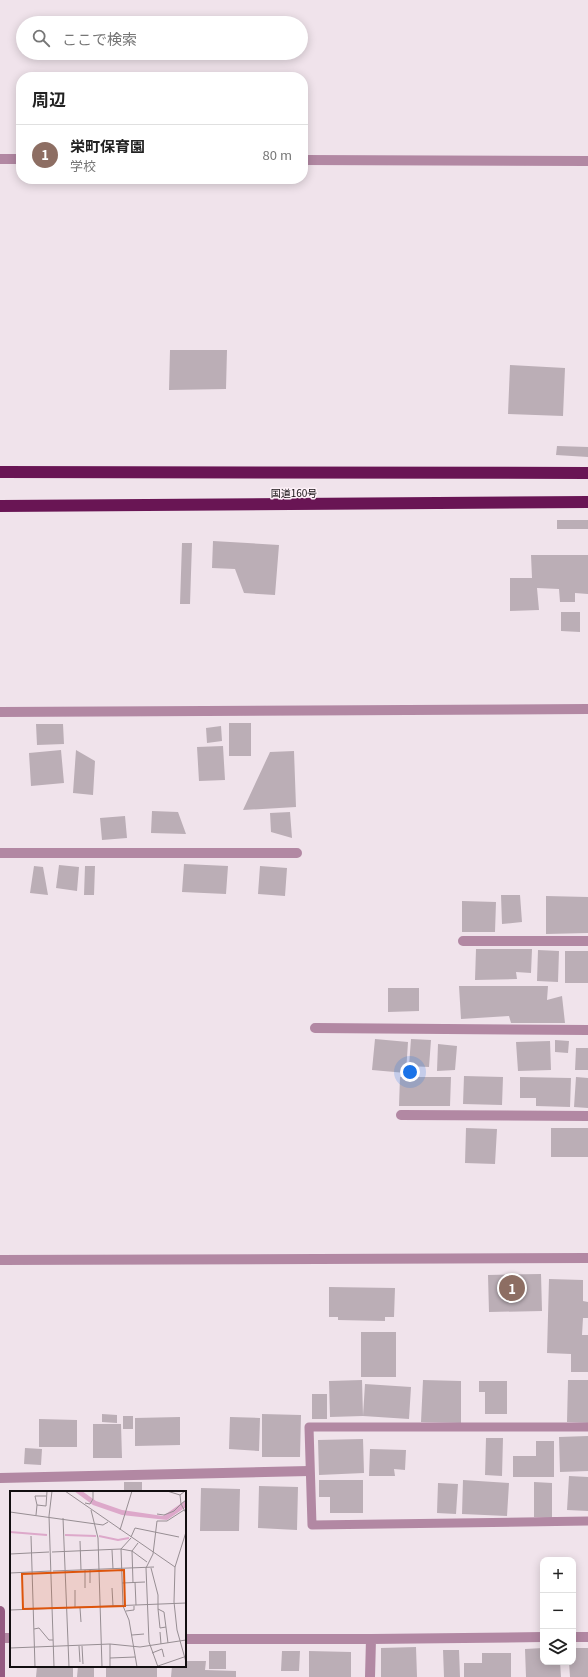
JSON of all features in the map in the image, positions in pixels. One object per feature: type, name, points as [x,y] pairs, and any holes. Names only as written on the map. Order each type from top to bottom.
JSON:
[{"type":"highway","name":"国道160号","points":[[0,472],[588,473]]},
{"type":"highway","name":"国道160号","points":[[0,506],[588,502]]},
{"type":"street","points":[[0,159],[16,159]]},
{"type":"street","points":[[308,160],[588,161]]},
{"type":"street","points":[[0,712],[588,709]]},
{"type":"street","points":[[0,853],[297,853]]},
{"type":"street","points":[[463,941],[588,941]]},
{"type":"street","points":[[315,1028],[588,1030]]},
{"type":"street","points":[[401,1115],[588,1116]]},
{"type":"street","points":[[0,1260],[588,1258]]},
{"type":"street","points":[[0,1478],[309,1471]]},
{"type":"street","points":[[0,1611],[0,1677]]},
{"type":"street","points":[[576,1637],[588,1637]]},
{"type":"street","points":[[186,1638],[540,1638]]},
{"type":"street","points":[[370,1677],[371,1639]]},
{"type":"lane","points":[[588,1427],[309,1427],[309,1471],[312,1525],[588,1521]]},
{"type":"building","points":[[170,350],[227,350],[226,389],[169,390]]},
{"type":"building","points":[[510,365],[565,368],[563,416],[508,414]]},
{"type":"building","points":[[557,446],[588,447],[588,457],[556,455]]},
{"type":"building","points":[[557,520],[588,520],[588,529],[557,529]]},
{"type":"building","points":[[213,541],[279,545],[275,595],[244,593],[235,569],[212,568]]},
{"type":"building","points":[[182,543],[192,543],[190,604],[180,604]]},
{"type":"building","points":[[531,555],[588,555],[588,594],[575,593],[575,602],[560,602],[559,589],[537,588],[539,610],[510,611],[510,578],[532,578]]},
{"type":"building","points":[[561,612],[580,612],[580,632],[561,631]]},
{"type":"building","points":[[229,723],[251,723],[251,756],[229,756]]},
{"type":"building","points":[[36,724],[63,724],[64,744],[37,745]]},
{"type":"building","points":[[221,726],[222,741],[207,743],[206,728]]},
{"type":"building","points":[[223,746],[225,780],[199,781],[197,747]]},
{"type":"building","points":[[61,750],[64,783],[31,786],[29,753]]},
{"type":"building","points":[[76,750],[95,761],[93,795],[73,793]]},
{"type":"building","points":[[294,751],[296,807],[243,810],[270,752]]},
{"type":"building","points":[[152,811],[178,812],[186,834],[151,833]]},
{"type":"building","points":[[290,812],[292,838],[271,832],[270,813]]},
{"type":"building","points":[[125,816],[127,838],[102,840],[100,818]]},
{"type":"building","points":[[184,864],[228,866],[226,894],[182,892]]},
{"type":"building","points":[[59,865],[79,867],[77,891],[56,888]]},
{"type":"building","points":[[34,866],[43,867],[48,895],[30,893]]},
{"type":"building","points":[[85,866],[95,866],[94,895],[84,895]]},
{"type":"building","points":[[260,866],[287,868],[285,896],[258,894]]},
{"type":"building","points":[[501,895],[520,895],[522,922],[502,924]]},
{"type":"building","points":[[546,896],[588,897],[588,933],[546,934]]},
{"type":"building","points":[[462,901],[496,902],[495,932],[462,932]]},
{"type":"building","points":[[476,949],[532,949],[531,973],[516,972],[517,979],[475,980]]},
{"type":"building","points":[[538,950],[559,951],[558,982],[537,981]]},
{"type":"building","points":[[565,951],[588,951],[588,983],[565,983]]},
{"type":"building","points":[[459,986],[548,986],[547,1000],[562,996],[565,1023],[511,1023],[509,1016],[461,1019]]},
{"type":"building","points":[[388,988],[419,988],[419,1011],[388,1012]]},
{"type":"building","points":[[375,1039],[408,1042],[406,1073],[372,1070]]},
{"type":"building","points":[[411,1039],[431,1040],[429,1067],[409,1066]]},
{"type":"building","points":[[555,1040],[569,1041],[568,1053],[555,1052]]},
{"type":"building","points":[[550,1041],[551,1070],[518,1071],[516,1042]]},
{"type":"building","points":[[438,1044],[457,1046],[455,1070],[437,1071]]},
{"type":"building","points":[[576,1048],[588,1048],[588,1070],[575,1070]]},
{"type":"building","points":[[464,1076],[503,1077],[502,1105],[463,1104]]},
{"type":"building","points":[[400,1077],[451,1077],[450,1106],[399,1106]]},
{"type":"building","points":[[520,1077],[571,1078],[570,1107],[536,1106],[536,1098],[520,1098]]},
{"type":"building","points":[[576,1077],[588,1078],[588,1108],[574,1107]]},
{"type":"building","points":[[466,1128],[497,1129],[495,1164],[465,1163]]},
{"type":"building","points":[[551,1128],[588,1128],[588,1157],[551,1157]]},
{"type":"building","points":[[541,1274],[542,1311],[489,1312],[488,1275]]},
{"type":"building","points":[[549,1279],[583,1280],[583,1301],[588,1302],[588,1318],[583,1318],[582,1335],[588,1335],[588,1372],[571,1372],[571,1354],[547,1353]]},
{"type":"building","points":[[329,1287],[395,1288],[394,1317],[385,1317],[385,1321],[338,1320],[338,1317],[329,1317]]},
{"type":"building","points":[[361,1332],[396,1332],[396,1377],[361,1377]]},
{"type":"building","points":[[362,1380],[363,1416],[330,1417],[329,1381]]},
{"type":"building","points":[[423,1380],[461,1381],[461,1423],[421,1422]]},
{"type":"building","points":[[568,1380],[588,1380],[588,1423],[567,1422]]},
{"type":"building","points":[[479,1381],[507,1381],[507,1414],[485,1414],[485,1392],[479,1392]]},
{"type":"building","points":[[365,1384],[411,1387],[409,1419],[363,1416]]},
{"type":"building","points":[[312,1394],[327,1394],[327,1419],[312,1419]]},
{"type":"building","points":[[102,1414],[117,1415],[117,1423],[102,1422]]},
{"type":"building","points":[[262,1414],[301,1415],[300,1457],[262,1457]]},
{"type":"building","points":[[123,1416],[133,1416],[133,1429],[123,1429]]},
{"type":"building","points":[[180,1417],[180,1445],[135,1446],[135,1418]]},
{"type":"building","points":[[230,1417],[260,1418],[259,1451],[229,1449]]},
{"type":"building","points":[[39,1419],[77,1420],[77,1447],[39,1447]]},
{"type":"building","points":[[93,1424],[121,1424],[122,1458],[93,1458]]},
{"type":"building","points":[[588,1436],[588,1471],[560,1472],[559,1437]]},
{"type":"building","points":[[486,1438],[503,1438],[502,1476],[485,1475]]},
{"type":"building","points":[[363,1439],[364,1473],[319,1475],[318,1440]]},
{"type":"building","points":[[536,1441],[554,1441],[554,1477],[513,1477],[513,1456],[536,1456]]},
{"type":"building","points":[[25,1448],[42,1449],[41,1465],[24,1464]]},
{"type":"building","points":[[370,1449],[406,1450],[405,1470],[394,1469],[395,1476],[369,1476]]},
{"type":"building","points":[[569,1476],[588,1477],[588,1511],[567,1510]]},
{"type":"building","points":[[319,1480],[363,1480],[363,1513],[330,1513],[330,1497],[319,1497]]},
{"type":"building","points":[[463,1480],[509,1483],[507,1516],[462,1514]]},
{"type":"building","points":[[124,1482],[142,1482],[142,1491],[124,1491]]},
{"type":"building","points":[[534,1482],[552,1483],[552,1518],[534,1517]]},
{"type":"building","points":[[438,1483],[458,1484],[456,1514],[437,1513]]},
{"type":"building","points":[[259,1486],[298,1487],[297,1530],[258,1528]]},
{"type":"building","points":[[201,1488],[240,1489],[239,1531],[200,1531]]},
{"type":"building","points":[[416,1647],[417,1677],[381,1677],[381,1648]]},
{"type":"building","points":[[540,1648],[540,1665],[560,1665],[561,1677],[526,1677],[525,1649]]},
{"type":"building","points":[[576,1648],[588,1648],[588,1677],[570,1677],[569,1665],[576,1665]]},
{"type":"building","points":[[443,1650],[459,1650],[460,1677],[444,1677]]},
{"type":"building","points":[[209,1651],[226,1651],[226,1669],[209,1669]]},
{"type":"building","points":[[282,1651],[300,1651],[299,1671],[281,1671]]},
{"type":"building","points":[[309,1651],[351,1652],[351,1677],[309,1677]]},
{"type":"building","points":[[482,1653],[511,1653],[511,1677],[464,1677],[464,1663],[482,1663]]},
{"type":"building","points":[[186,1661],[206,1661],[205,1670],[236,1671],[236,1677],[171,1677],[172,1667],[186,1667]]},
{"type":"building","points":[[37,1667],[73,1667],[73,1677],[36,1677]]},
{"type":"building","points":[[78,1667],[94,1667],[94,1677],[77,1677]]},
{"type":"building","points":[[106,1667],[157,1667],[157,1677],[106,1677]]},
{"type":"place","name":"栄町保育園","points":[[512,1288]]}]
